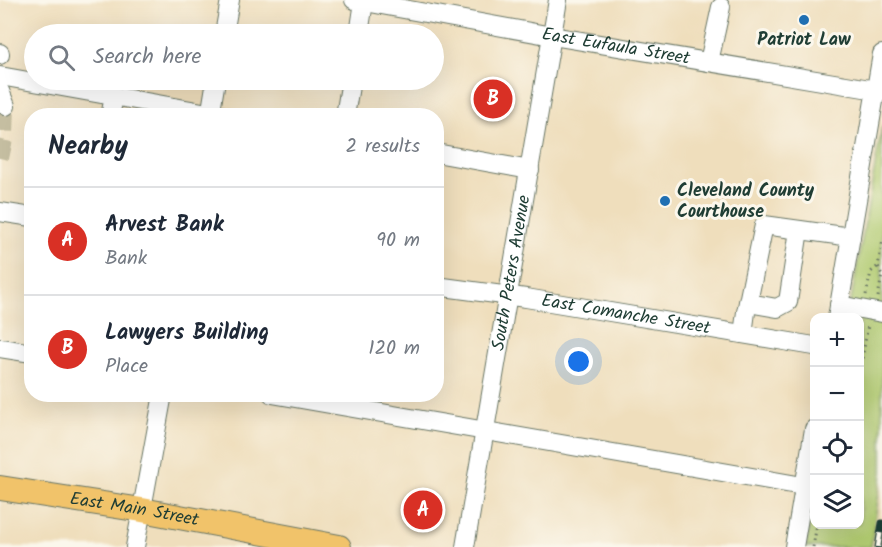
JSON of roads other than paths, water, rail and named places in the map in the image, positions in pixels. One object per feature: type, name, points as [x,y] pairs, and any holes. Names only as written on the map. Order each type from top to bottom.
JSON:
[{"type":"main road","name":"East Main Street","points":[[0,488],[142,510],[339,547]]},
{"type":"street","points":[[226,24],[230,0]]},
{"type":"street","name":"South Peters Avenue","points":[[465,547],[558,0]]},
{"type":"street","points":[[358,24],[359,1]]},
{"type":"street","name":"East Eufaula Street","points":[[359,1],[436,7],[552,36],[879,90]]},
{"type":"street","points":[[709,62],[721,7]]},
{"type":"street","points":[[876,312],[838,311],[879,90],[882,54]]},
{"type":"street","points":[[0,76],[24,80]]},
{"type":"street","points":[[76,90],[176,108]]},
{"type":"street","points":[[215,108],[216,90]]},
{"type":"street","points":[[346,108],[349,90]]},
{"type":"street","points":[[112,108],[114,97]]},
{"type":"street","points":[[444,154],[530,170]]},
{"type":"street","points":[[0,212],[24,216]]},
{"type":"street","points":[[743,334],[764,225],[851,237]]},
{"type":"street","points":[[748,303],[777,308],[788,302],[799,230]]},
{"type":"street","name":"East Comanche Street","points":[[444,287],[810,345]]},
{"type":"street","points":[[0,348],[24,352]]},
{"type":"street","points":[[135,547],[162,402]]},
{"type":"street","points":[[317,402],[803,486]]},
{"type":"street","points":[[794,547],[810,450]]},
{"type":"tunnel","points":[[0,158],[5,135],[6,106]]},
{"type":"railway","points":[[878,547],[882,523]]},
{"type":"place","name":"Patriot Law","points":[[804,20]]},
{"type":"place","name":"Lawyers Building","points":[[493,99]]},
{"type":"place","name":"Cleveland County Courthouse","points":[[665,201]]},
{"type":"place","name":"Arvest Bank","points":[[423,510]]}]
